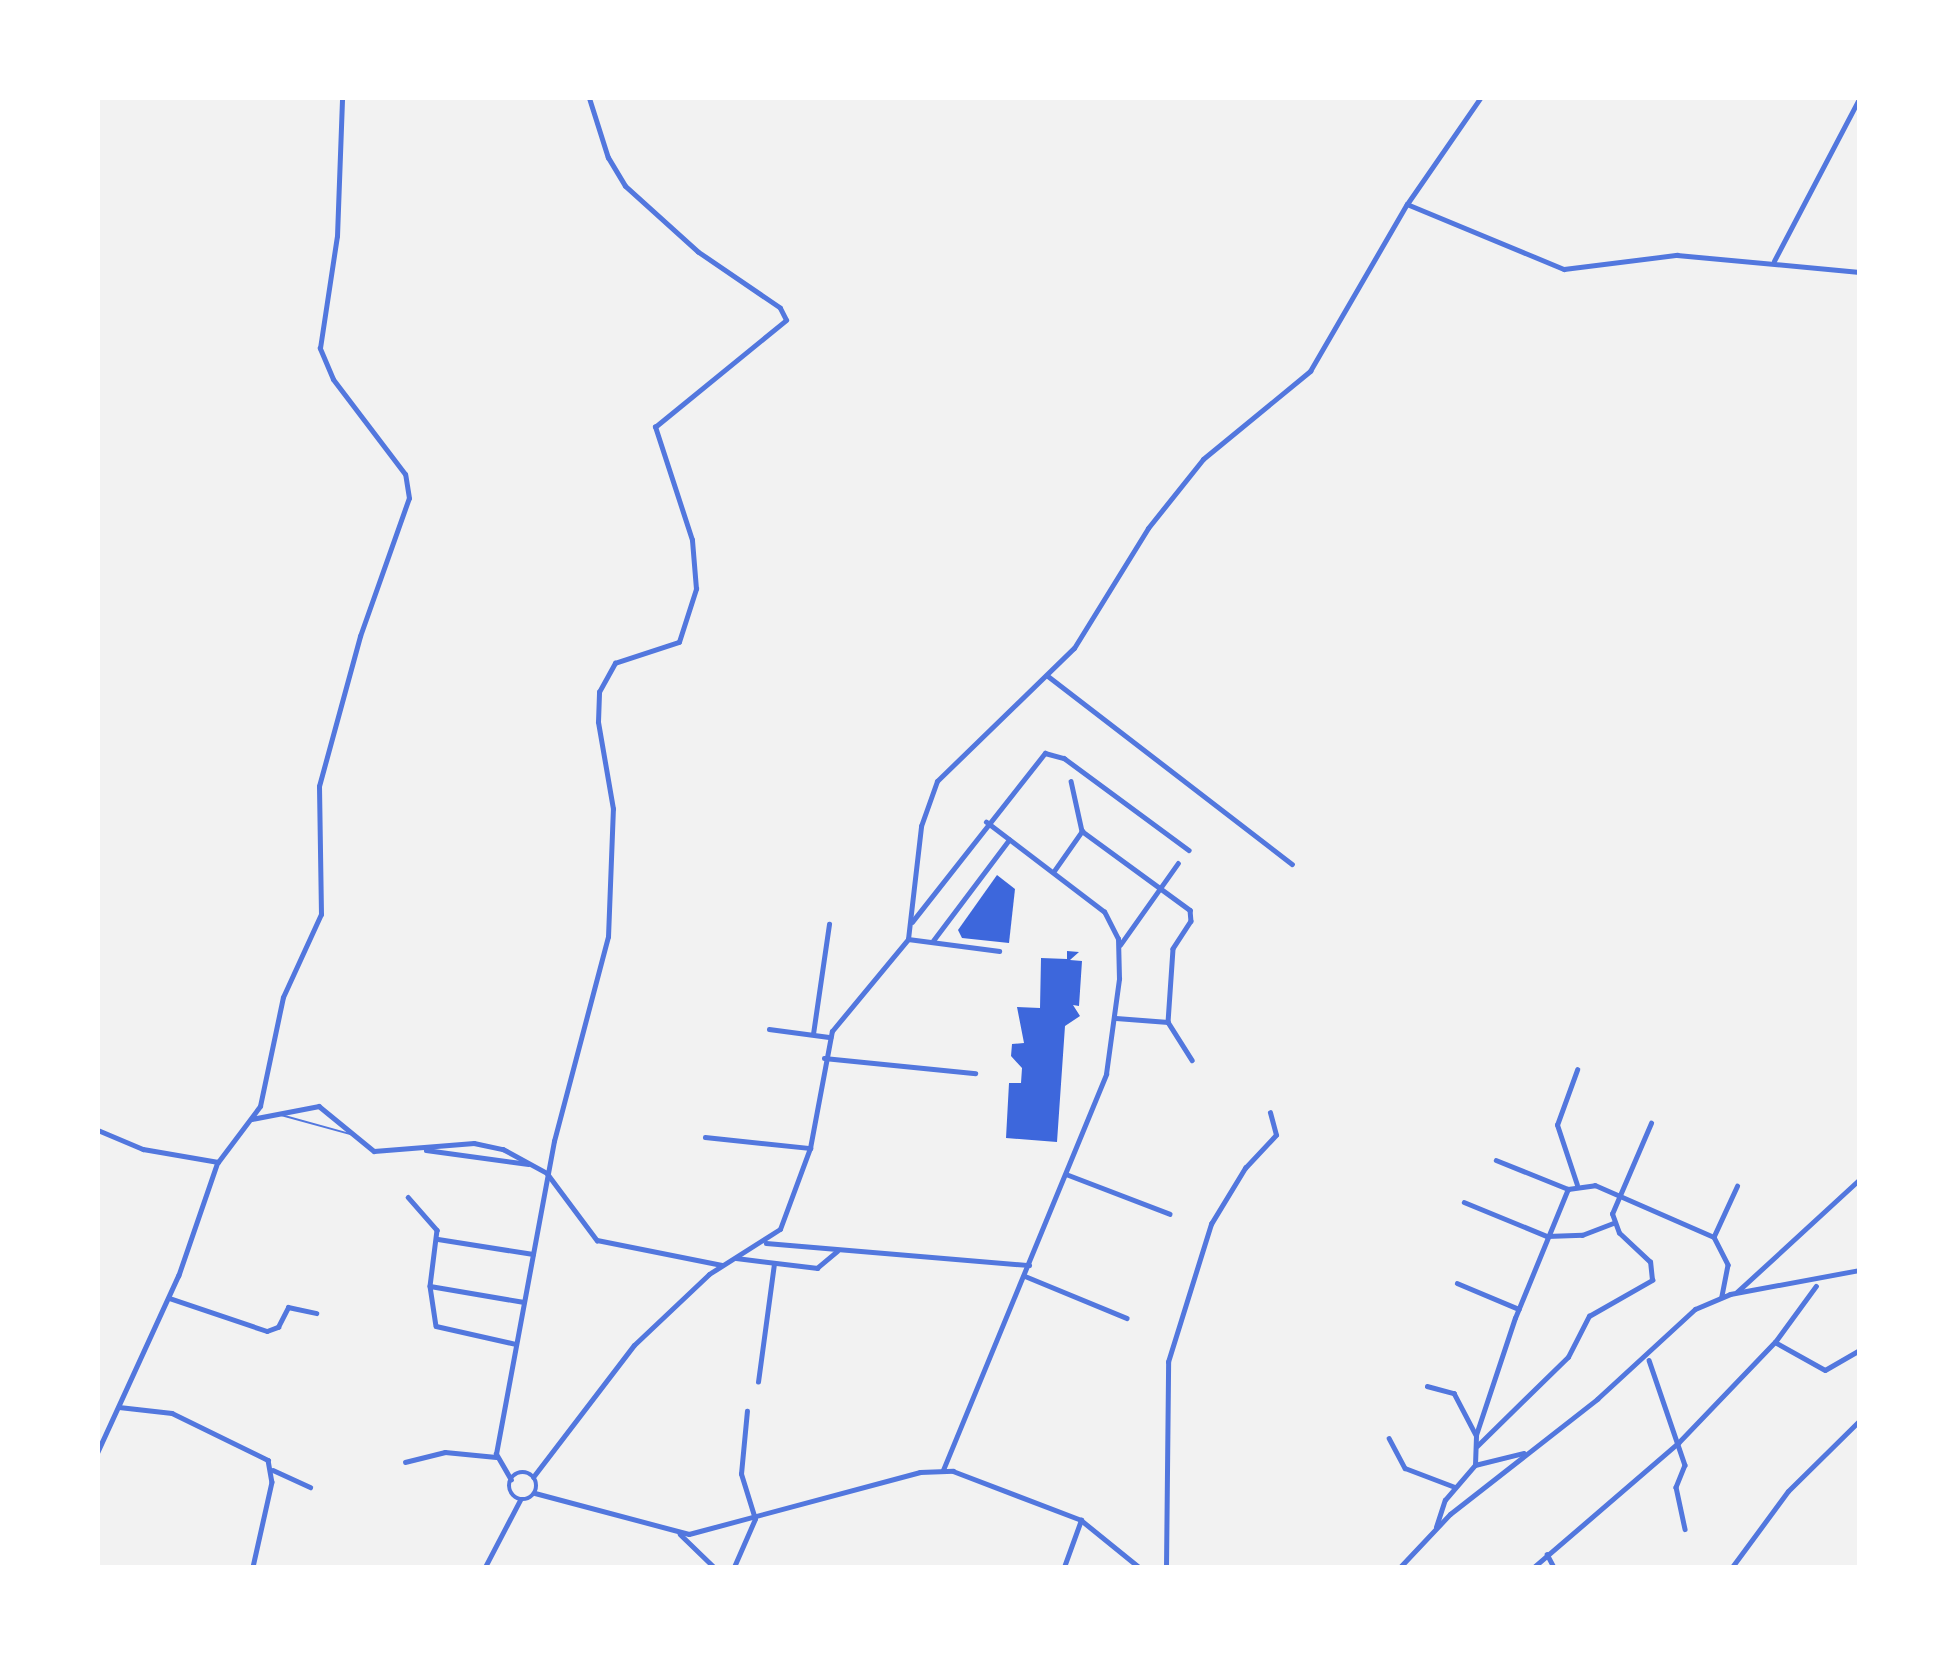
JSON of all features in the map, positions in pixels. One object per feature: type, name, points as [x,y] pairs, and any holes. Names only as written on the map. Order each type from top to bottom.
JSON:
[{"type":"street","points":[[98,1452],[169,1298],[218,1162],[252,1119],[270,1074],[283,997],[322,908],[316,813],[324,766],[360,636],[409,498],[405,474],[333,379],[320,348],[337,236],[342,98]]},
{"type":"street","points":[[520,1500],[511,1492],[511,1480],[496,1457],[547,1174],[608,937],[613,809],[598,722],[599,692],[615,663],[680,642],[696,589],[694,548],[655,427],[786,320],[778,306],[698,252],[625,186],[608,158],[589,98]]},
{"type":"street","points":[[535,1493],[533,1477],[628,1350],[722,1265],[766,1243],[787,1217],[810,1148],[824,1058],[830,1037],[908,939],[921,826],[932,790],[955,759],[1048,676],[1086,633],[1148,528],[1203,459],[1316,363],[1407,204],[1480,98]]},
{"type":"street","points":[[1774,261],[1859,99]]},
{"type":"street","points":[[1407,204],[1564,269],[1671,255],[1774,261],[1859,272]]},
{"type":"street","points":[[1048,676],[1292,864]]},
{"type":"street","points":[[912,922],[1036,760],[1051,753],[1189,850]]},
{"type":"street","points":[[1071,781],[1082,831],[1160,887],[1191,915],[1175,941],[1168,1022],[1192,1060]]},
{"type":"street","points":[[943,1470],[1025,1276],[1110,1061],[1116,1018],[1119,946],[1104,912],[1054,871],[986,822]]},
{"type":"street","points":[[1054,871],[1082,831]]},
{"type":"street","points":[[932,942],[1009,840]]},
{"type":"street","points":[[1119,946],[1178,863]]},
{"type":"street","points":[[813,1034],[829,924]]},
{"type":"street","points":[[908,939],[999,951]]},
{"type":"street","points":[[1116,1018],[1168,1022]]},
{"type":"street","points":[[769,1029],[830,1037]]},
{"type":"street","points":[[824,1058],[975,1073]]},
{"type":"street","points":[[1577,1070],[1557,1125],[1577,1185]]},
{"type":"street","points":[[252,1119],[273,1113],[323,1107],[365,1146],[418,1149],[531,1164]]},
{"type":"street","points":[[1166,1567],[1168,1362],[1211,1224],[1245,1168],[1276,1135],[1270,1113]]},
{"type":"street","points":[[1476,1446],[1568,1357],[1589,1316],[1651,1282],[1650,1262],[1613,1223],[1616,1194],[1651,1123]]},
{"type":"street","points":[[98,1130],[143,1149],[218,1162]]},
{"type":"street","points":[[705,1137],[810,1148]]},
{"type":"street","points":[[418,1149],[483,1144],[531,1164],[547,1174],[597,1240],[722,1265]]},
{"type":"street","points":[[1496,1160],[1568,1189]]},
{"type":"street","points":[[1066,1174],[1170,1214]]},
{"type":"street","points":[[1737,1292],[1859,1180]]},
{"type":"street","points":[[1475,1465],[1476,1435],[1519,1309],[1568,1189],[1577,1185],[1616,1194],[1714,1237],[1728,1260],[1722,1296]]},
{"type":"street","points":[[1714,1237],[1737,1186]]},
{"type":"street","points":[[408,1197],[433,1221],[438,1239],[430,1286],[439,1329],[516,1344]]},
{"type":"street","points":[[1464,1202],[1547,1236],[1582,1235],[1613,1223]]},
{"type":"street","points":[[438,1239],[533,1254]]},
{"type":"street","points":[[766,1243],[836,1251],[1029,1265]]},
{"type":"street","points":[[736,1258],[820,1268],[836,1251]]},
{"type":"street","points":[[758,1382],[774,1264]]},
{"type":"street","points":[[1400,1567],[1436,1527],[1524,1452],[1597,1399],[1685,1316],[1722,1296],[1737,1292],[1859,1270]]},
{"type":"street","points":[[1025,1276],[1127,1318]]},
{"type":"street","points":[[1457,1283],[1519,1309]]},
{"type":"street","points":[[430,1286],[524,1302]]},
{"type":"street","points":[[1534,1567],[1678,1443],[1775,1342],[1816,1286]]},
{"type":"street","points":[[169,1298],[267,1331],[278,1327],[288,1307],[316,1312]]},
{"type":"street","points":[[1775,1342],[1825,1370],[1859,1350]]},
{"type":"street","points":[[1649,1360],[1685,1467],[1676,1487],[1685,1529]]},
{"type":"street","points":[[1427,1386],[1454,1393],[1476,1435]]},
{"type":"street","points":[[118,1408],[172,1413],[262,1456],[272,1469],[310,1487]]},
{"type":"street","points":[[734,1567],[755,1519],[741,1474],[747,1411]]},
{"type":"street","points":[[1732,1567],[1780,1500],[1859,1421]]},
{"type":"street","points":[[1390,1438],[1405,1468],[1455,1487]]},
{"type":"street","points":[[405,1462],[445,1452],[496,1457]]},
{"type":"street","points":[[1436,1527],[1455,1487],[1475,1465],[1524,1452]]},
{"type":"street","points":[[253,1567],[272,1469]]},
{"type":"street","points":[[485,1567],[520,1500],[535,1493],[680,1534],[755,1519],[943,1470],[991,1481],[1081,1520],[1139,1567]]},
{"type":"street","points":[[511,1480],[521,1473],[533,1477]]},
{"type":"street","points":[[1064,1567],[1081,1520]]},
{"type":"street","points":[[680,1534],[714,1567]]},
{"type":"street","points":[[1547,1554],[1554,1567]]},
{"type":"lane","points":[[273,1113],[353,1135]]},
{"type":"building","points":[[997,875],[1015,889],[1009,943],[962,938],[958,930]]},
{"type":"building","points":[[1067,951],[1079,952],[1070,960],[1082,961],[1079,1006],[1073,1005],[1080,1016],[1065,1026],[1057,1142],[1006,1138],[1009,1083],[1021,1083],[1022,1068],[1011,1056],[1012,1044],[1024,1043],[1017,1007],[1040,1008],[1041,958],[1067,959]]}]
